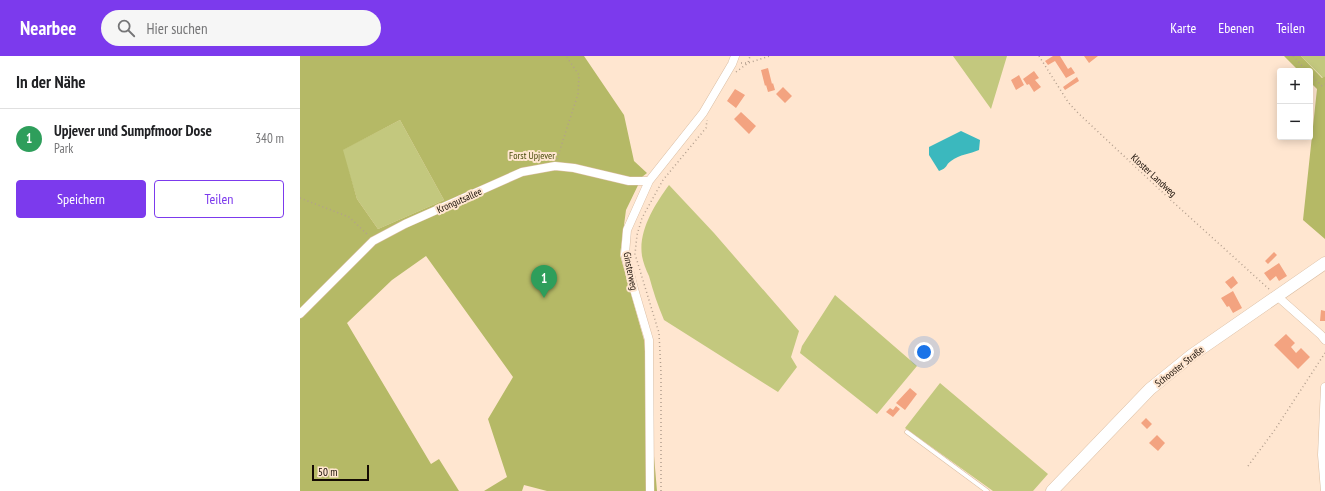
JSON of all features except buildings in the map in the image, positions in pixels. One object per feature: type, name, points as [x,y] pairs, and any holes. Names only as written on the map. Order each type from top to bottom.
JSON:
[{"type":"street","name":"Ginsterweg","points":[[650,491],[649,340],[625,254],[627,230],[649,181],[703,113],[733,60]]},
{"type":"street","name":"Krongutsallee","points":[[300,314],[373,241],[405,224],[522,172],[555,166],[574,168],[629,180],[649,181]]},
{"type":"street","name":"Schooster Straße","points":[[1052,491],[1150,389],[1192,355],[1275,294],[1325,263]]},
{"type":"street","points":[[1275,294],[1325,340]]},
{"type":"street","points":[[1325,387],[1322,455],[1325,491]]},
{"type":"lane","points":[[907,432],[986,491]]},
{"type":"path","points":[[555,166],[578,94],[579,75],[566,56]]},
{"type":"path","points":[[733,60],[748,62],[770,56]]},
{"type":"path","name":"Kloster Landweg","points":[[1039,56],[1068,102],[1078,113],[1173,202],[1275,294]]},
{"type":"path","points":[[1293,56],[1304,68]]},
{"type":"path","points":[[1313,77],[1322,86],[1325,84]]},
{"type":"path","points":[[300,198],[349,217],[373,241]]},
{"type":"path","points":[[1248,466],[1274,430],[1325,353]]},
{"type":"green space","name":"Forst Upjever","points":[[300,56],[584,56],[624,115],[634,161],[647,173],[642,177],[626,210],[620,255],[644,340],[657,491],[547,491],[524,485],[522,491],[484,491],[507,477],[488,419],[513,377],[426,256],[392,280],[347,323],[431,464],[439,459],[459,491],[300,491]],"holes":[[[400,120],[444,200],[378,229],[357,199],[343,150]]]},
{"type":"green space","points":[[953,56],[1007,56],[991,109]]},
{"type":"green space","points":[[1284,56],[1301,56],[1312,68],[1296,68]]},
{"type":"green space","points":[[1301,56],[1325,56],[1325,76],[1323,78]]},
{"type":"green space","points":[[1313,69],[1322,78],[1325,76],[1325,239],[1303,220],[1312,140],[1313,140],[1317,89],[1313,85]]},
{"type":"green space","points":[[400,120],[444,200],[378,229],[357,199],[342,150]]},
{"type":"green space","points":[[669,185],[714,233],[799,331],[791,357],[797,367],[778,392],[664,320],[644,263],[641,247],[645,228],[653,209]]},
{"type":"green space","points":[[835,295],[917,366],[877,414],[800,353],[802,346]]},
{"type":"green space","points":[[940,383],[1048,474],[1033,491],[993,491],[905,428]]},
{"type":"water","points":[[961,131],[980,140],[979,150],[961,155],[949,162],[944,169],[939,171],[929,155],[929,147]]},
{"type":"place","name":"Upjever und Sumpfmoor Dose","points":[[544,298]]}]
